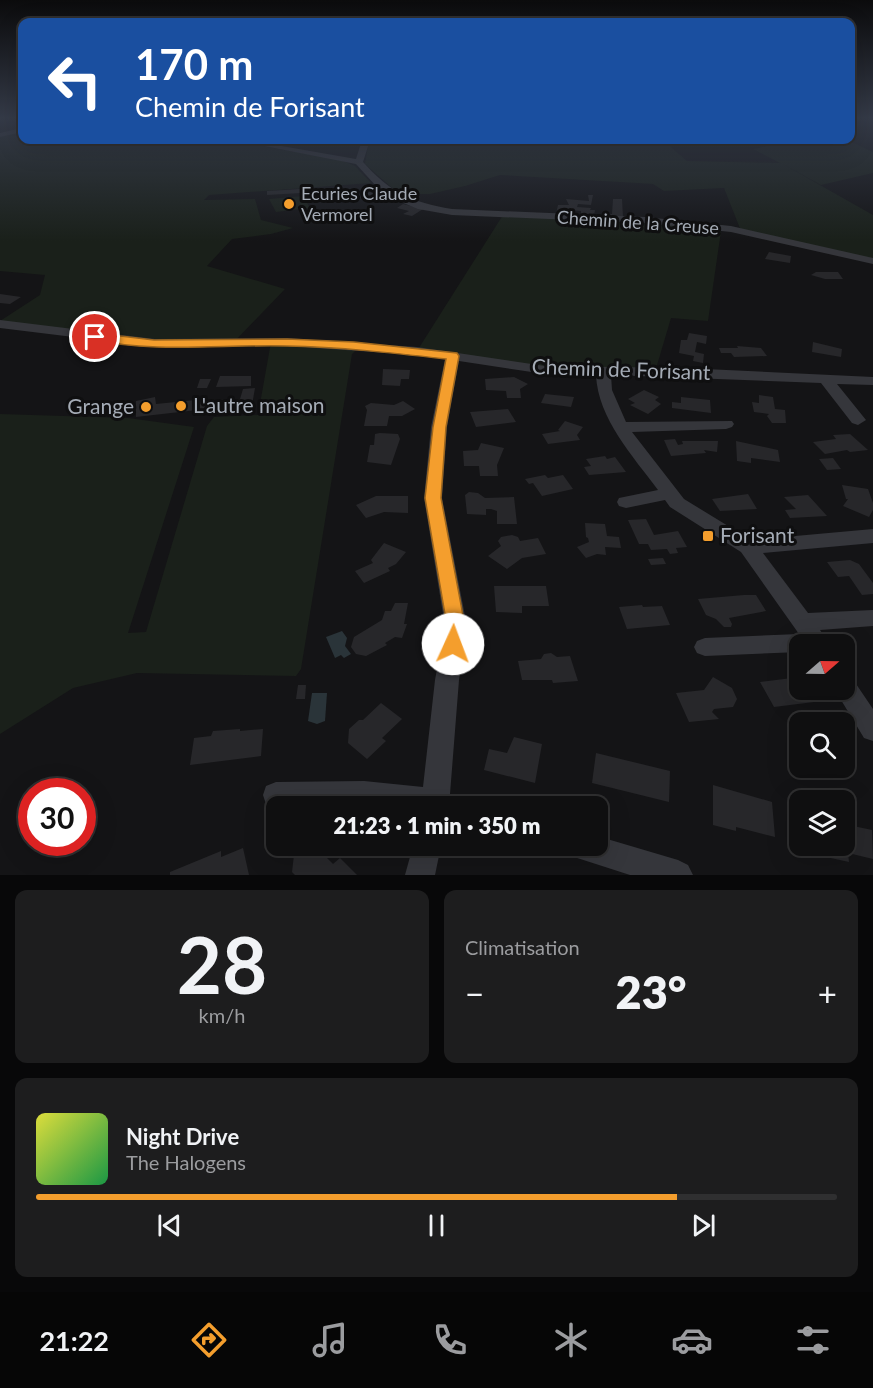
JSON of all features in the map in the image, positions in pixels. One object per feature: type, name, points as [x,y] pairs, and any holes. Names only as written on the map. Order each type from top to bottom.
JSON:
[{"type":"street","points":[[341,159],[359,162],[360,159]]},
{"type":"street","name":"Chemin de la Creuse","points":[[359,162],[378,184],[402,201],[452,212],[645,220],[731,229],[873,261]]},
{"type":"street","name":"Chemin de Forisant","points":[[0,324],[154,343],[298,343],[417,351],[545,370],[684,372],[873,381]]},
{"type":"street","points":[[441,796],[447,680],[456,626],[433,498],[439,427],[453,356]]},
{"type":"street","points":[[603,372],[604,390],[620,427],[677,503],[748,547],[812,634]]},
{"type":"street","points":[[825,378],[858,420]]},
{"type":"street","points":[[620,427],[726,424]]},
{"type":"street","points":[[626,502],[670,493]]},
{"type":"street","points":[[748,547],[873,536]]},
{"type":"street","points":[[804,622],[873,618]]},
{"type":"street","points":[[705,647],[789,645]]},
{"type":"street","points":[[854,700],[873,730]]},
{"type":"street","points":[[276,795],[363,793],[381,796]]},
{"type":"street","points":[[608,854],[678,875]]},
{"type":"street","points":[[420,875],[425,856]]},
{"type":"shaded area","points":[[0,159],[337,159],[355,166],[371,183],[209,195],[204,200],[255,199],[261,220],[293,228],[271,234],[232,239],[207,266],[285,289],[233,343],[155,343],[0,321],[40,295],[45,275],[0,271]]},
{"type":"shaded area","points":[[366,159],[685,159],[687,161],[780,163],[772,159],[873,159],[873,173],[821,185],[781,163],[873,215],[873,261],[741,231],[724,188],[664,191],[653,184],[500,175],[430,194],[399,194],[365,164]]},
{"type":"shaded area","name":"Ecuries Claude Vermorel","points":[[303,196],[310,208],[276,212],[269,199]]},
{"type":"shaded area","points":[[503,215],[645,220],[721,231],[708,321],[671,318],[655,372],[545,370],[417,351]]},
{"type":"shaded area","points":[[271,342],[360,346],[352,354],[301,669],[296,676],[137,673],[73,688],[0,734],[0,414],[128,418],[194,427],[128,633],[146,632],[207,426],[214,417],[258,415]]},
{"type":"shaded area","points":[[342,631],[347,638],[345,646],[351,654],[344,658],[341,655],[335,658],[326,637]]},
{"type":"shaded area","points":[[312,693],[327,693],[325,721],[317,724],[308,721]]},
{"type":"building","name":"Ecuries Claude Vermorel","points":[[301,189],[301,193],[267,195],[267,191]]},
{"type":"building","points":[[370,192],[379,196],[369,199],[354,197]]},
{"type":"building","points":[[588,195],[593,195],[591,205],[578,204],[577,207],[595,210],[594,216],[581,215],[581,211],[569,210],[568,215],[556,214],[558,205],[569,205],[566,199],[589,201]]},
{"type":"building","points":[[613,199],[622,199],[623,217],[602,216],[602,213],[612,214]]},
{"type":"building","points":[[403,204],[423,209],[412,216],[403,214],[409,211],[397,208]]},
{"type":"building","points":[[769,252],[791,256],[790,263],[765,259]]},
{"type":"building","points":[[816,272],[838,272],[843,279],[825,279],[811,275]]},
{"type":"building","points":[[0,294],[21,297],[10,304],[0,303]]},
{"type":"building","points":[[689,333],[707,336],[706,344],[697,342],[695,352],[704,354],[703,363],[693,361],[694,356],[679,353],[681,340],[687,340]]},
{"type":"building","points":[[813,342],[842,349],[841,357],[812,352]]},
{"type":"building","points":[[737,346],[761,348],[767,356],[734,357],[731,353],[721,353],[719,348],[738,348]]},
{"type":"building","points":[[383,369],[410,370],[409,379],[401,379],[400,386],[382,385]]},
{"type":"building","points":[[220,376],[251,376],[251,386],[216,387]]},
{"type":"building","points":[[514,377],[528,384],[520,389],[521,398],[507,398],[506,391],[486,390],[485,379]]},
{"type":"building","points":[[200,379],[211,379],[207,388],[197,388]]},
{"type":"building","points":[[255,388],[252,405],[240,399],[243,389]]},
{"type":"building","points":[[644,390],[659,397],[655,400],[661,404],[648,414],[630,405],[635,403],[628,399]]},
{"type":"building","points":[[545,394],[574,397],[571,407],[541,403]]},
{"type":"building","points":[[759,395],[773,397],[775,409],[785,410],[786,423],[772,423],[767,416],[769,414],[754,412],[752,402],[759,403]]},
{"type":"building","points":[[155,397],[156,404],[206,399],[206,409],[136,417],[136,401]]},
{"type":"building","points":[[681,397],[710,400],[711,413],[672,408],[672,402],[681,403]]},
{"type":"building","points":[[240,399],[250,409],[211,410],[215,400]]},
{"type":"building","points":[[403,401],[415,409],[402,416],[389,416],[387,426],[364,426],[367,410],[365,406],[371,403],[394,405]]},
{"type":"building","points":[[508,409],[516,422],[476,427],[470,412]]},
{"type":"building","points":[[565,421],[583,427],[577,435],[580,440],[548,444],[542,434],[560,431],[558,430]]},
{"type":"building","points":[[375,434],[398,434],[400,439],[391,465],[367,462],[370,445],[374,445]]},
{"type":"building","points":[[850,434],[868,450],[850,452],[847,450],[825,454],[813,442],[836,439],[833,435]]},
{"type":"building","points":[[675,439],[678,445],[683,444],[682,441],[718,441],[717,452],[704,450],[706,453],[671,456],[664,440]]},
{"type":"building","points":[[736,441],[778,450],[780,462],[751,458],[751,463],[737,461]]},
{"type":"building","points":[[481,443],[504,448],[497,465],[498,476],[480,476],[479,466],[464,466],[463,451],[478,450]]},
{"type":"building","points":[[605,456],[607,459],[615,457],[626,472],[589,475],[584,467],[591,466],[586,459]]},
{"type":"building","points":[[833,458],[841,469],[827,470],[819,459]]},
{"type":"building","points":[[545,475],[548,478],[563,475],[573,489],[542,496],[533,483],[529,484],[525,479]]},
{"type":"building","points":[[842,485],[868,489],[873,503],[873,510],[869,517],[843,506],[848,499],[846,499]]},
{"type":"building","points":[[469,492],[478,493],[485,498],[514,497],[517,524],[497,524],[497,511],[491,509],[486,509],[486,515],[467,514],[465,495]]},
{"type":"building","points":[[748,494],[757,509],[720,511],[712,499]]},
{"type":"building","points":[[808,495],[827,516],[790,518],[785,510],[796,509],[784,497]]},
{"type":"building","points":[[376,496],[408,496],[408,513],[384,512],[366,518],[356,505]]},
{"type":"building","points":[[646,519],[654,535],[678,531],[687,547],[676,548],[678,553],[670,554],[667,549],[651,550],[648,544],[639,544],[628,520]]},
{"type":"building","points":[[585,523],[605,524],[607,536],[619,537],[621,548],[605,547],[606,555],[597,554],[586,558],[577,547],[589,542],[586,537]]},
{"type":"building","points":[[512,535],[518,537],[520,541],[538,538],[546,554],[522,558],[507,569],[488,556],[501,546],[498,541],[501,537]]},
{"type":"building","points":[[384,543],[406,552],[396,564],[388,568],[390,571],[364,583],[355,571],[373,563],[371,560]]},
{"type":"building","points":[[663,558],[666,564],[651,565],[648,559]]},
{"type":"building","points":[[850,560],[859,564],[873,583],[873,594],[862,595],[849,576],[838,577],[827,562]]},
{"type":"building","points":[[494,586],[546,586],[549,606],[522,606],[522,613],[496,612]]},
{"type":"building","points":[[756,595],[766,611],[729,618],[731,627],[724,627],[716,619],[706,615],[698,599]]},
{"type":"building","points":[[395,603],[408,603],[404,624],[407,624],[402,638],[395,637],[385,643],[387,645],[366,656],[356,654],[351,647],[354,637],[382,620],[385,611],[391,611]]},
{"type":"building","points":[[642,605],[643,607],[662,606],[670,625],[627,629],[619,607]]},
{"type":"building","points":[[551,653],[557,657],[570,656],[578,681],[553,683],[552,680],[522,680],[518,661],[541,659],[544,654]]},
{"type":"building","points":[[713,677],[732,688],[737,699],[733,707],[714,709],[712,712],[719,719],[689,722],[676,693],[704,690]]},
{"type":"building","points":[[789,678],[789,700],[822,701],[774,707],[760,682]]},
{"type":"building","points":[[298,685],[306,685],[305,699],[296,699]]},
{"type":"building","points":[[381,703],[402,719],[382,738],[386,741],[367,759],[348,743],[349,729],[359,720],[363,720]]},
{"type":"building","points":[[240,729],[240,731],[263,729],[261,756],[190,765],[194,738],[211,736],[213,731]]},
{"type":"building","points":[[514,737],[542,744],[535,783],[484,770],[489,749],[507,753]]},
{"type":"building","points":[[596,753],[670,771],[669,802],[592,783]]},
{"type":"building","points":[[713,785],[772,802],[775,837],[736,827],[736,831],[713,825]]},
{"type":"building","points":[[855,826],[872,830],[873,859],[855,855]]},
{"type":"building","points":[[243,848],[249,875],[170,875],[170,872],[221,851],[221,857]]},
{"type":"building","points":[[294,856],[325,856],[333,864],[340,858],[357,875],[295,875],[292,872]]},
{"type":"building","points":[[822,856],[848,856],[849,862]]},
{"type":"place","name":"Ecuries Claude Vermorel","points":[[289,204]]},
{"type":"place","name":"L'autre maison","points":[[181,406]]},
{"type":"place","name":"Grange","points":[[146,407]]},
{"type":"place","name":"Forisant","points":[[708,536]]},
{"type":"route","points":[[95,337],[154,343],[287,342],[354,345],[453,356],[439,427],[433,498],[456,626],[453,644]]}]
